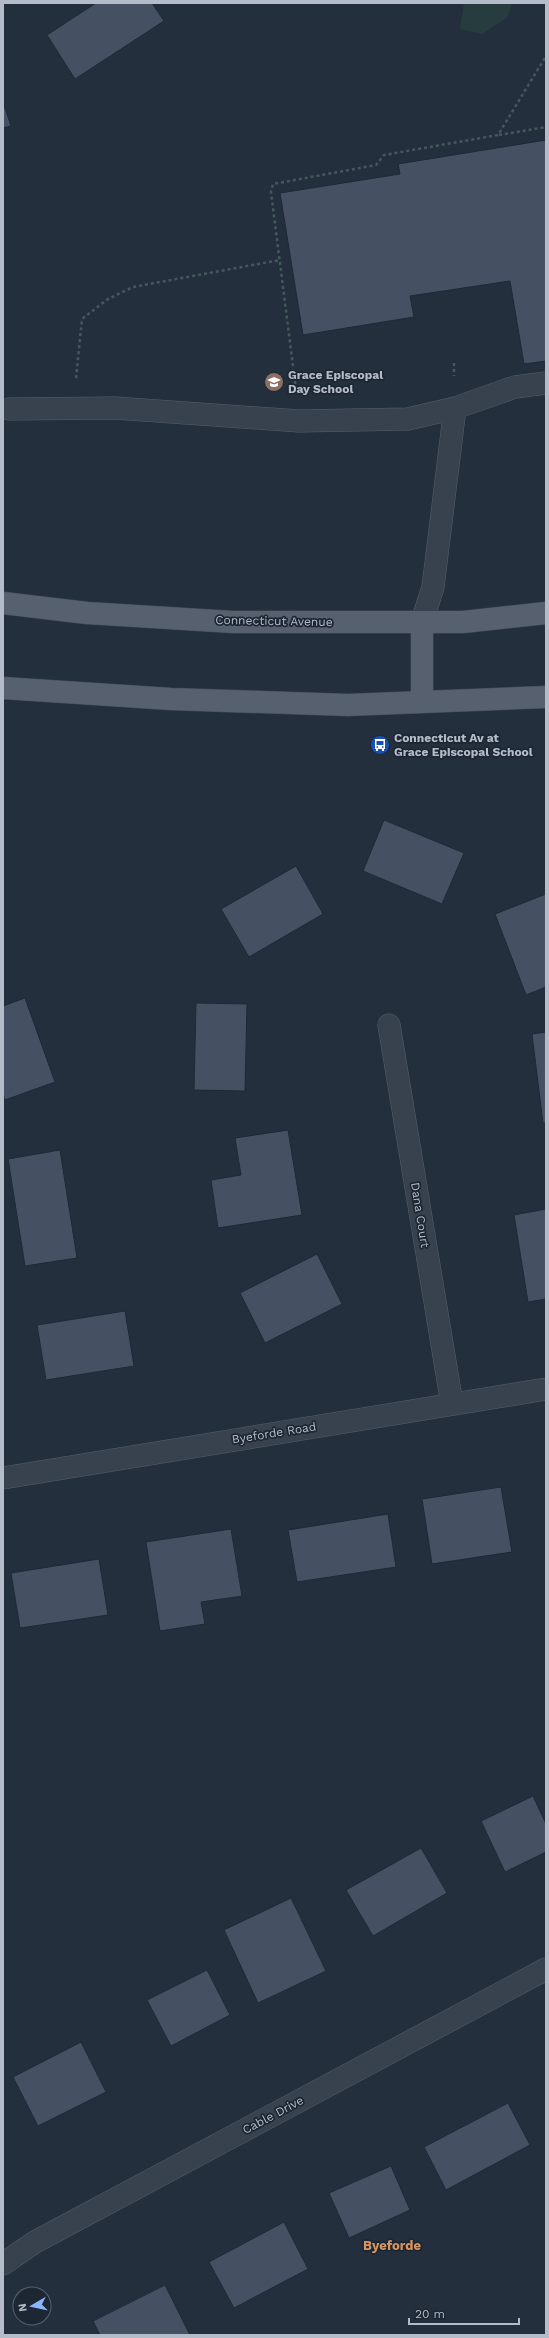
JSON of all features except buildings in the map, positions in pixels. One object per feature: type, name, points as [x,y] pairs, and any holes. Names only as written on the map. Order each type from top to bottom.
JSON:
[{"type":"main road","name":"Connecticut Avenue","points":[[3,603],[87,613],[233,622],[463,622],[546,613]]},
{"type":"main road","points":[[422,622],[422,702]]},
{"type":"main road","points":[[3,688],[170,699],[341,705],[546,697]]},
{"type":"street","points":[[8,410],[114,408],[298,421],[408,419],[455,408],[515,387],[546,383]]},
{"type":"street","points":[[422,622],[433,587],[455,408]]},
{"type":"street","name":"Dana Court","points":[[389,1026],[452,1404]]},
{"type":"street","name":"Byeforde Road","points":[[3,1478],[546,1389]]},
{"type":"street","name":"Cable Drive","points":[[3,2264],[35,2242],[546,1969]]},
{"type":"path","points":[[498,135],[546,56]]},
{"type":"path","points":[[296,392],[271,192],[273,184],[376,165],[384,155],[546,127]]},
{"type":"path","points":[[74,408],[82,319],[108,299],[133,287],[280,260]]},
{"type":"green space","points":[[464,3],[512,3],[508,17],[482,34],[460,29]]},
{"type":"place","name":"Grace Episcopal Day School","points":[[274,382]]},
{"type":"place","name":"Connecticut Av at Grace Episcopal School","points":[[380,745]]},
{"type":"district","name":"Byeforde","points":[[392,2245]]}]
